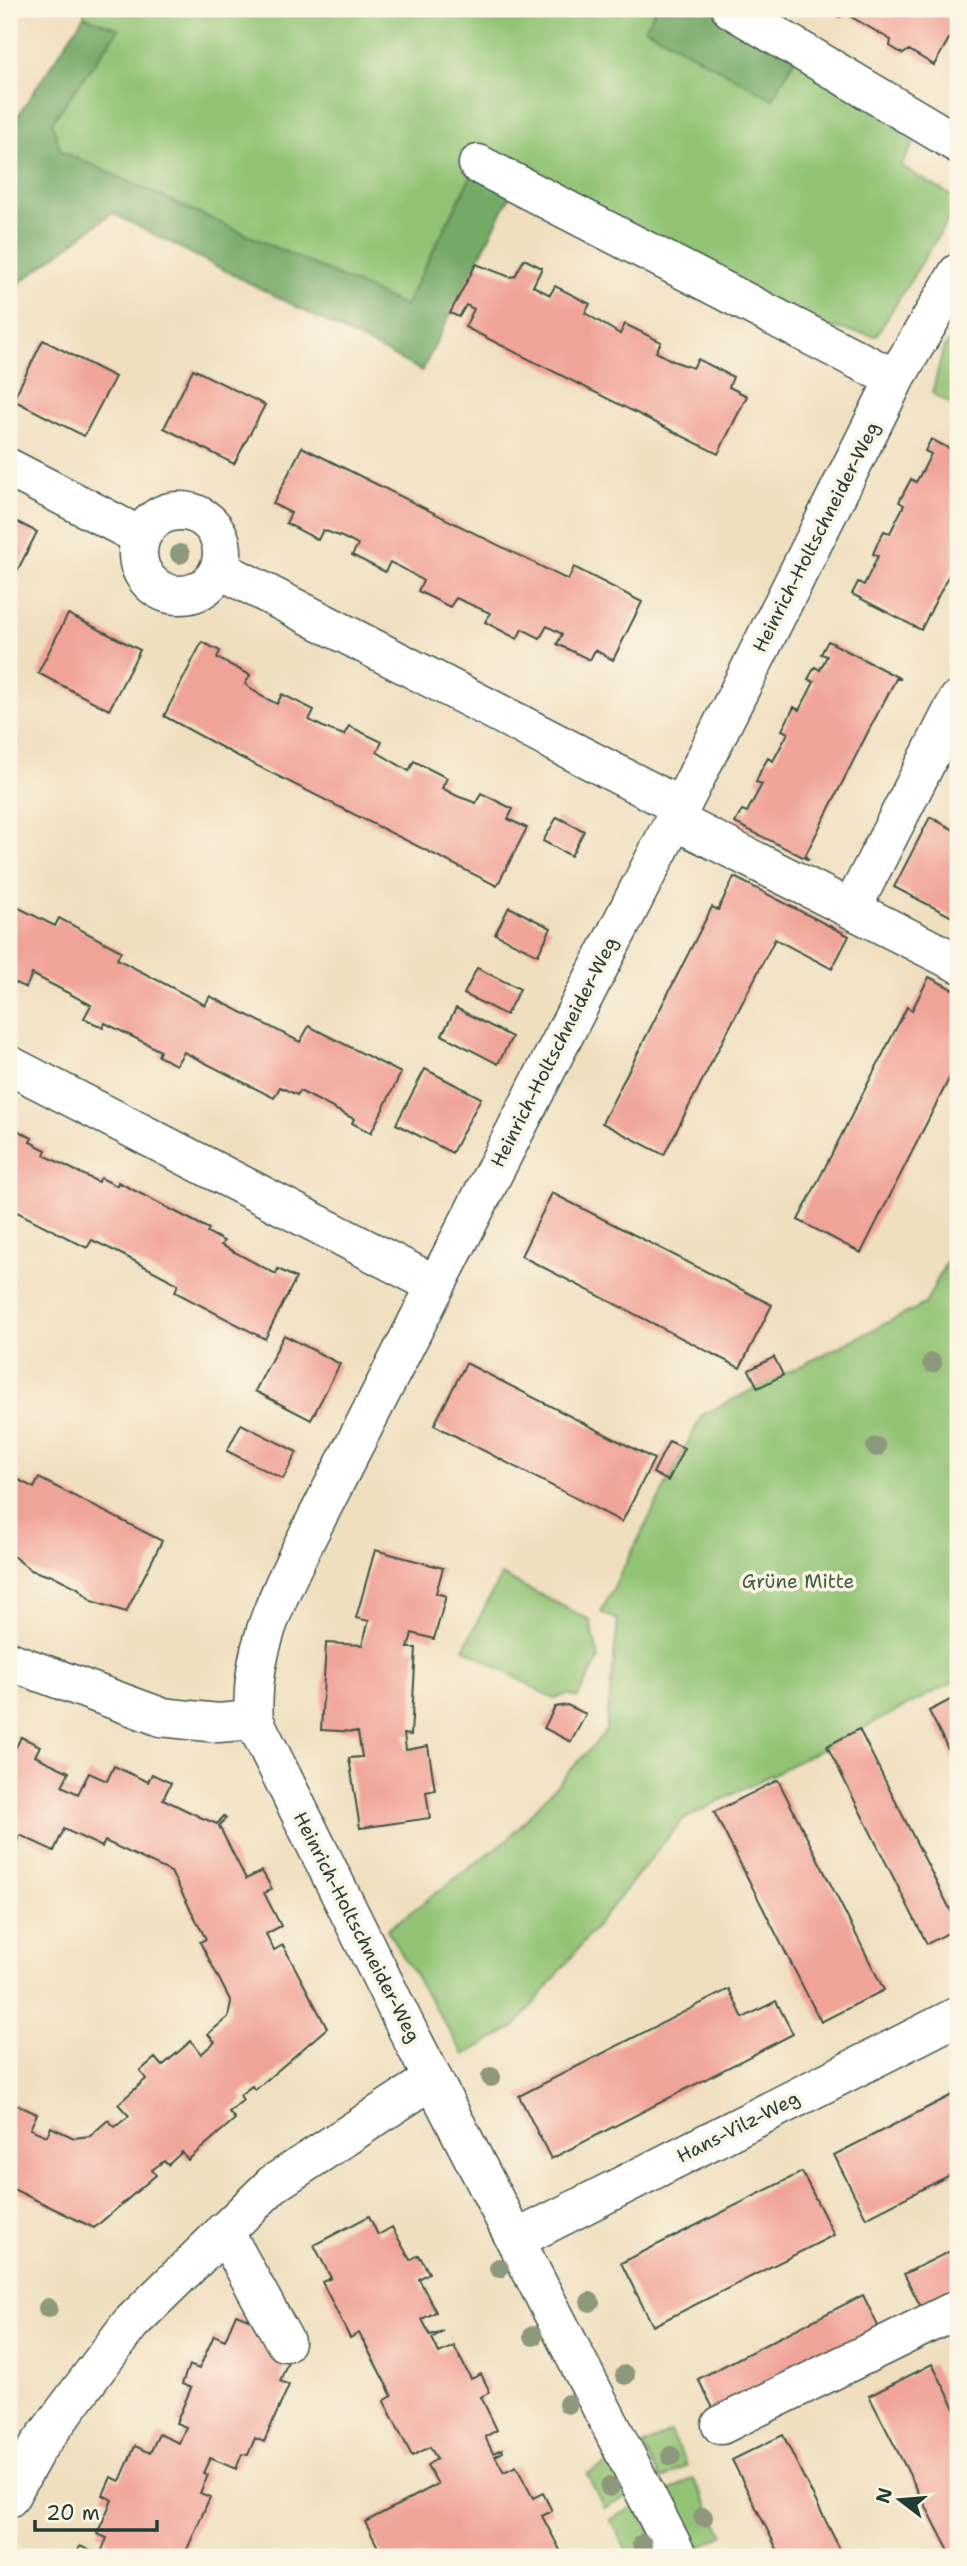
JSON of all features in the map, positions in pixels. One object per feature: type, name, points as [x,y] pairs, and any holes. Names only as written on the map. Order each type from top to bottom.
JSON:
[{"type":"street","points":[[731,9],[958,144]]},
{"type":"street","points":[[478,164],[895,379]]},
{"type":"street","name":"Heinrich-Holtschneider-Weg","points":[[678,2557],[433,2079],[254,1720],[252,1695],[256,1662],[270,1613],[895,379],[958,273]]},
{"type":"street","points":[[9,468],[140,536]]},
{"type":"street","points":[[180,510],[196,514],[210,523],[219,537],[223,553],[219,569],[210,583],[196,593],[180,596],[163,593],[150,583],[140,569],[137,553],[140,536],[150,522],[164,513],[180,510]]},
{"type":"street","points":[[219,569],[958,963]]},
{"type":"street","points":[[852,908],[958,700]]},
{"type":"street","points":[[9,1065],[436,1285]]},
{"type":"street","points":[[9,1661],[161,1717],[218,1723],[254,1720]]},
{"type":"street","name":"Hans-Vilz-Weg","points":[[517,2239],[958,2016]]},
{"type":"street","points":[[9,2498],[37,2448],[130,2324],[224,2231],[272,2184],[433,2079]]},
{"type":"street","points":[[224,2231],[285,2342]]},
{"type":"street","points":[[721,2425],[958,2309]]},
{"type":"green space","points":[[84,9],[663,9],[796,56],[922,129],[901,166],[955,198],[958,204],[876,336],[805,322],[523,173],[406,331],[53,162],[44,114],[104,24],[84,16]]},
{"type":"green space","points":[[656,9],[717,9],[796,56],[773,99],[645,28]]},
{"type":"green space","points":[[84,16],[119,29],[52,122],[61,151],[405,306],[472,174],[511,194],[422,371],[112,213],[9,291],[9,129]]},
{"type":"green space","points":[[958,335],[958,408],[932,393],[944,347]]},
{"type":"green space","name":"Grüne Mitte","points":[[958,1239],[958,1680],[682,1820],[515,2027],[464,2055],[387,1930],[509,1838],[606,1731],[618,1620],[601,1612],[702,1415],[925,1304]]},
{"type":"green space","points":[[501,1575],[590,1620],[599,1659],[577,1698],[568,1694],[554,1699],[464,1648]]},
{"type":"green space","points":[[670,2432],[687,2466],[661,2480],[643,2446]]},
{"type":"green space","points":[[613,2461],[631,2495],[604,2508],[587,2474]]},
{"type":"green space","points":[[693,2478],[724,2535],[698,2549],[667,2493]]},
{"type":"green space","points":[[636,2506],[664,2557],[630,2557],[610,2520]]},
{"type":"building","points":[[826,9],[958,9],[958,23],[934,65],[909,50],[903,54],[890,46],[891,40],[846,14],[840,17]]},
{"type":"building","points":[[524,259],[542,268],[533,286],[550,295],[555,286],[590,304],[585,313],[620,334],[625,324],[661,342],[656,352],[673,361],[693,368],[698,359],[733,377],[729,387],[747,396],[718,454],[465,327],[474,309],[466,305],[459,317],[450,313],[476,264],[510,277],[515,276]]},
{"type":"building","points":[[43,340],[115,377],[84,436],[13,400]]},
{"type":"building","points":[[193,369],[265,405],[234,464],[164,428]]},
{"type":"building","points":[[931,439],[958,453],[958,557],[921,630],[852,594],[858,582],[864,585],[878,556],[873,554],[878,542],[884,531],[890,533],[904,505],[899,502],[911,479],[916,482],[924,468],[931,454],[925,451]]},
{"type":"building","points":[[302,447],[568,580],[574,567],[642,602],[613,660],[595,650],[590,660],[557,644],[562,634],[547,626],[540,638],[522,629],[517,639],[485,622],[490,613],[456,598],[450,607],[418,591],[423,581],[406,570],[390,562],[385,572],[352,555],[358,545],[323,530],[318,540],[286,523],[291,513],[273,504]]},
{"type":"building","points":[[9,518],[37,532],[9,587]]},
{"type":"building","points":[[68,614],[140,650],[109,710],[38,673]]},
{"type":"building","points":[[828,641],[901,679],[896,679],[870,728],[805,856],[809,860],[735,823],[742,810],[747,812],[762,784],[756,782],[761,770],[768,758],[773,761],[788,733],[782,730],[794,707],[799,710],[807,696],[814,682],[808,679],[815,667],[820,670],[827,656],[821,654]]},
{"type":"building","points":[[202,642],[220,651],[217,658],[250,675],[245,684],[261,696],[277,704],[282,694],[314,710],[309,720],[325,728],[344,735],[349,726],[382,742],[377,752],[409,771],[414,761],[447,778],[442,788],[457,796],[476,803],[481,793],[513,809],[508,819],[527,828],[497,886],[164,716]]},
{"type":"building","points":[[557,817],[584,831],[571,856],[543,841]]},
{"type":"building","points":[[930,817],[958,832],[958,920],[894,887]]},
{"type":"building","points":[[734,877],[849,936],[832,969],[775,939],[664,1155],[602,1123],[712,907],[718,910]]},
{"type":"building","points":[[9,903],[55,926],[59,918],[121,951],[117,959],[205,1005],[210,996],[300,1042],[309,1026],[401,1073],[371,1133],[352,1123],[354,1119],[300,1091],[297,1095],[280,1087],[274,1098],[184,1052],[176,1065],[158,1056],[160,1051],[149,1045],[105,1023],[103,1028],[84,1018],[91,1005],[32,974],[26,988],[9,980]]},
{"type":"building","points":[[509,907],[551,928],[538,955],[495,934]]},
{"type":"building","points":[[477,968],[520,989],[506,1015],[464,994]]},
{"type":"building","points":[[929,977],[958,992],[958,1061],[861,1253],[798,1220],[907,1007],[912,1010]]},
{"type":"building","points":[[456,1008],[512,1037],[498,1064],[442,1035]]},
{"type":"building","points":[[425,1069],[481,1098],[452,1153],[396,1124]]},
{"type":"building","points":[[9,1126],[32,1138],[30,1142],[46,1150],[44,1155],[98,1182],[101,1178],[117,1186],[118,1182],[209,1229],[207,1232],[224,1241],[221,1245],[276,1274],[278,1269],[296,1278],[265,1339],[175,1292],[178,1284],[121,1254],[92,1240],[87,1248],[9,1208]]},
{"type":"building","points":[[552,1193],[772,1305],[740,1368],[521,1256]]},
{"type":"building","points":[[284,1335],[340,1364],[311,1420],[255,1391]]},
{"type":"building","points":[[774,1357],[783,1375],[758,1388],[749,1370]]},
{"type":"building","points":[[466,1363],[654,1459],[622,1522],[434,1425]]},
{"type":"building","points":[[241,1424],[297,1452],[283,1479],[227,1451]]},
{"type":"building","points":[[669,1441],[684,1448],[668,1481],[653,1473]]},
{"type":"building","points":[[9,1475],[34,1488],[39,1478],[162,1541],[126,1612],[92,1601],[78,1588],[50,1574],[49,1576],[31,1570],[9,1553]]},
{"type":"building","points":[[375,1550],[443,1568],[436,1593],[446,1596],[434,1639],[412,1633],[408,1648],[416,1648],[411,1735],[404,1734],[406,1750],[428,1746],[435,1790],[426,1792],[430,1818],[360,1828],[349,1758],[362,1757],[358,1732],[321,1730],[326,1643],[362,1645],[369,1621],[356,1618]]},
{"type":"building","points":[[958,1696],[958,1769],[929,1711]]},
{"type":"building","points":[[567,1705],[586,1714],[571,1742],[544,1728],[555,1707]]},
{"type":"building","points":[[859,1729],[958,1925],[958,1928],[927,1944],[827,1746]]},
{"type":"building","points":[[21,1737],[40,1746],[35,1756],[69,1772],[62,1786],[78,1794],[89,1773],[107,1781],[114,1766],[148,1782],[152,1774],[171,1783],[163,1799],[200,1817],[217,1824],[224,1816],[226,1818],[219,1826],[246,1879],[262,1871],[272,1889],[264,1893],[281,1926],[266,1934],[274,1950],[283,1945],[327,2028],[255,2090],[252,2086],[240,2095],[243,2100],[229,2112],[235,2119],[188,2160],[182,2152],[168,2165],[164,2161],[152,2170],[156,2175],[94,2228],[9,2187],[9,2101],[37,2114],[30,2129],[47,2136],[51,2127],[74,2138],[90,2136],[108,2120],[115,2127],[129,2116],[118,2104],[146,2079],[140,2071],[155,2058],[162,2066],[191,2041],[201,2054],[215,2042],[208,2034],[228,2017],[231,2002],[200,1942],[206,1939],[171,1872],[105,1841],[102,1847],[64,1829],[54,1851],[20,1835],[16,1844],[9,1841],[9,1743],[16,1747]]},
{"type":"building","points":[[778,1780],[884,1990],[821,2022],[714,1812]]},
{"type":"building","points":[[729,1989],[743,2018],[776,2001],[793,2034],[551,2159],[519,2096]]},
{"type":"building","points":[[958,2092],[958,2171],[866,2218],[834,2155]]},
{"type":"building","points":[[802,2172],[834,2235],[653,2326],[621,2263]]},
{"type":"building","points":[[369,2216],[378,2235],[392,2227],[410,2260],[419,2255],[429,2273],[419,2279],[436,2312],[422,2319],[430,2335],[443,2331],[432,2338],[439,2353],[454,2346],[471,2379],[481,2374],[490,2392],[481,2397],[497,2430],[485,2437],[493,2453],[502,2449],[503,2452],[495,2456],[504,2472],[516,2466],[533,2498],[543,2493],[552,2511],[542,2516],[560,2550],[545,2557],[383,2557],[365,2522],[438,2484],[427,2465],[437,2459],[430,2447],[412,2456],[384,2401],[392,2396],[376,2365],[359,2333],[350,2338],[322,2282],[331,2278],[314,2245]]},
{"type":"building","points":[[958,2247],[958,2288],[921,2307],[904,2274]]},
{"type":"building","points":[[863,2295],[879,2328],[715,2412],[698,2379]]},
{"type":"building","points":[[236,2314],[263,2325],[272,2354],[288,2361],[280,2381],[289,2385],[264,2442],[255,2438],[248,2455],[242,2454],[236,2469],[210,2458],[203,2473],[208,2475],[200,2493],[210,2497],[185,2554],[176,2550],[173,2557],[75,2557],[80,2546],[100,2555],[107,2538],[97,2534],[112,2500],[103,2495],[111,2477],[120,2481],[135,2446],[150,2453],[159,2434],[179,2443],[186,2427],[176,2423],[191,2388],[182,2384],[189,2365],[199,2369],[214,2335],[225,2340]]},
{"type":"building","points":[[932,2364],[958,2414],[958,2557],[952,2557],[869,2396]]},
{"type":"building","points":[[783,2435],[844,2557],[781,2557],[732,2460]]}]
